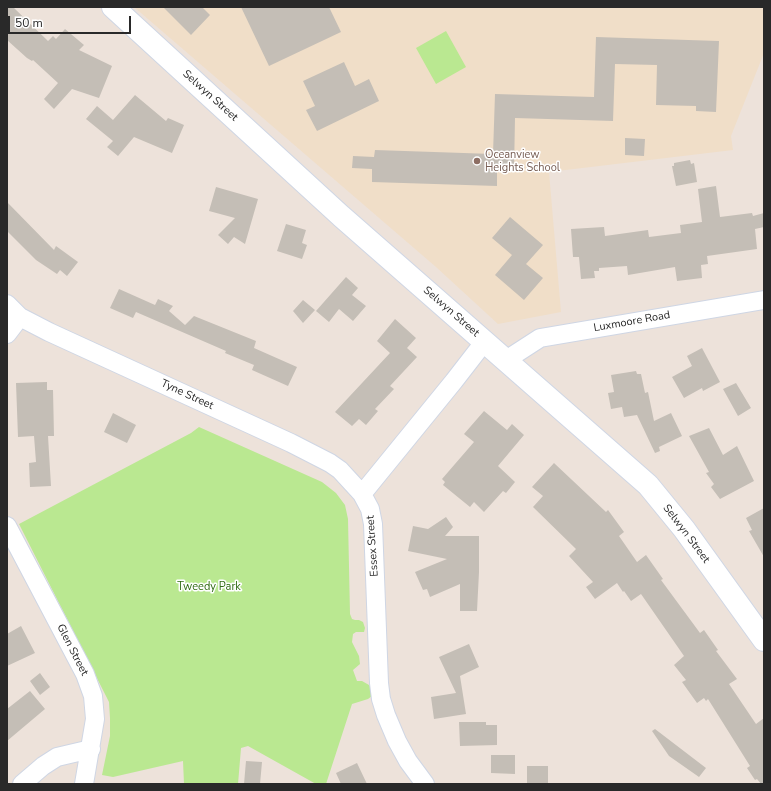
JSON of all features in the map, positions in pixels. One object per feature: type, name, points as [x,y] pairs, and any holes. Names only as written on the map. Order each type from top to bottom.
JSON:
[{"type":"street","name":"Selwyn Street","points":[[112,7],[341,216],[648,485],[684,529],[764,640]]},
{"type":"street","name":"Luxmoore Road","points":[[506,360],[540,338],[764,300]]},
{"type":"street","name":"Tyne Street","points":[[7,304],[20,317],[330,463],[340,470],[362,494]]},
{"type":"street","points":[[7,334],[20,317]]},
{"type":"street","points":[[362,494],[485,341]]},
{"type":"street","name":"Essex Street","points":[[362,494],[370,509],[373,524],[379,683],[381,699],[396,741],[408,761],[425,784]]},
{"type":"street","name":"Glen Street","points":[[7,526],[85,674],[93,696],[95,719],[84,784]]},
{"type":"street","points":[[22,784],[43,766],[57,757],[91,749]]},
{"type":"shaded area","name":"Oceanview Heights School","points":[[134,7],[764,7],[764,53],[731,136],[733,150],[549,172],[561,312],[498,324],[436,267]]},
{"type":"green space","points":[[446,31],[466,67],[436,84],[416,48]]},
{"type":"green space","name":"Tweedy Park","points":[[199,427],[322,482],[336,493],[345,505],[348,519],[350,614],[352,619],[363,622],[365,628],[364,632],[356,632],[353,634],[352,642],[359,656],[360,664],[353,670],[357,681],[362,681],[369,685],[372,690],[372,696],[368,699],[352,704],[326,784],[316,784],[248,746],[241,748],[238,784],[184,784],[183,761],[113,777],[102,775],[110,736],[109,702],[19,524],[191,433]]},
{"type":"building","points":[[7,7],[13,7],[48,41],[53,36],[56,39],[65,29],[84,45],[79,50],[112,66],[99,98],[72,89],[54,109],[44,99],[58,83],[33,60],[32,61],[27,58],[7,40]]},
{"type":"building","points":[[163,7],[202,7],[210,15],[191,35]]},
{"type":"building","points":[[241,7],[329,7],[341,32],[269,66]]},
{"type":"building","points":[[596,37],[719,41],[716,112],[696,111],[696,106],[656,105],[657,65],[615,64],[613,121],[515,118],[514,171],[497,170],[497,186],[372,182],[372,169],[352,168],[353,156],[374,157],[375,150],[493,154],[495,94],[594,97]]},
{"type":"building","points":[[344,62],[355,86],[369,79],[379,101],[317,131],[306,110],[315,106],[303,81]]},
{"type":"building","points":[[135,95],[166,121],[168,118],[184,125],[172,153],[134,137],[118,156],[107,147],[113,141],[86,119],[97,106],[113,120]]},
{"type":"building","points":[[625,138],[645,139],[644,156],[625,155]]},
{"type":"building","points":[[690,160],[691,164],[694,163],[697,182],[676,186],[672,166],[674,166],[674,163]]},
{"type":"building","points":[[716,186],[720,217],[752,213],[753,216],[764,213],[764,227],[755,229],[757,249],[707,256],[708,264],[701,265],[702,278],[677,281],[675,267],[628,275],[627,266],[599,268],[599,271],[594,271],[595,278],[581,279],[579,257],[573,257],[571,229],[604,227],[605,236],[648,230],[649,237],[681,233],[680,225],[702,222],[698,189]]},
{"type":"building","points":[[216,187],[258,199],[245,244],[234,237],[228,244],[218,235],[235,218],[209,211]]},
{"type":"building","points":[[7,202],[54,250],[56,246],[78,262],[67,276],[60,270],[57,274],[36,260],[7,231]]},
{"type":"building","points":[[510,217],[543,245],[526,264],[543,278],[524,300],[495,275],[512,255],[492,238]]},
{"type":"building","points":[[286,224],[306,230],[302,243],[307,245],[302,259],[277,251]]},
{"type":"building","points":[[346,277],[358,288],[352,295],[366,306],[353,321],[339,309],[329,322],[316,311]]},
{"type":"building","points":[[119,289],[155,305],[158,299],[173,306],[169,311],[185,325],[194,316],[256,341],[254,348],[297,367],[288,386],[252,370],[254,365],[225,353],[226,351],[136,312],[133,318],[110,308]]},
{"type":"building","points":[[303,300],[315,310],[303,323],[293,311]]},
{"type":"building","points":[[395,319],[416,338],[407,348],[417,357],[390,386],[394,389],[375,409],[378,411],[366,425],[359,419],[352,426],[335,412],[390,353],[377,341]]},
{"type":"building","points":[[702,348],[720,382],[703,391],[702,388],[684,398],[672,377],[692,366],[687,356]]},
{"type":"building","points":[[636,371],[637,374],[641,374],[645,393],[648,392],[654,421],[671,413],[682,436],[659,447],[660,451],[655,453],[637,415],[624,417],[622,407],[611,409],[608,393],[614,392],[611,375]]},
{"type":"building","points":[[47,382],[47,390],[53,390],[54,436],[48,436],[51,486],[30,487],[29,463],[36,462],[34,436],[18,437],[16,383]]},
{"type":"building","points":[[736,383],[751,408],[738,416],[723,389]]},
{"type":"building","points":[[484,411],[507,430],[512,424],[524,435],[498,466],[515,482],[506,493],[503,491],[484,512],[474,502],[470,507],[443,485],[445,482],[442,479],[474,442],[464,434]]},
{"type":"building","points":[[113,413],[136,425],[127,443],[104,432]]},
{"type":"building","points":[[709,428],[723,455],[737,446],[754,481],[720,499],[711,487],[714,484],[706,473],[709,472],[689,436]]},
{"type":"building","points":[[554,463],[606,512],[608,510],[624,532],[619,536],[637,562],[646,555],[663,579],[661,580],[700,633],[704,630],[718,650],[716,651],[737,679],[729,684],[756,724],[764,718],[764,784],[761,784],[757,779],[755,780],[747,768],[750,766],[708,699],[706,701],[704,698],[697,703],[682,682],[686,680],[674,665],[684,656],[641,594],[631,601],[617,583],[595,599],[586,587],[593,582],[569,556],[576,549],[533,507],[543,496],[532,487]]},
{"type":"building","points":[[764,508],[764,557],[749,531],[752,530],[746,518]]},
{"type":"building","points":[[446,517],[453,527],[445,536],[479,536],[477,611],[460,611],[460,584],[430,597],[427,589],[423,590],[415,572],[447,559],[408,551],[413,526],[428,529]]},
{"type":"building","points":[[21,626],[35,653],[7,666],[7,634]]},
{"type":"building","points":[[469,644],[479,667],[460,676],[466,714],[434,719],[431,697],[456,693],[439,657]]},
{"type":"building","points":[[40,673],[50,687],[40,695],[30,681]]},
{"type":"building","points":[[30,691],[45,709],[7,741],[7,709]]},
{"type":"building","points":[[459,722],[486,722],[486,725],[497,725],[497,745],[460,746]]},
{"type":"building","points":[[655,729],[706,768],[699,777],[669,756],[652,731]]},
{"type":"building","points":[[491,755],[515,755],[515,774],[491,773]]},
{"type":"building","points":[[246,761],[262,762],[260,784],[244,784]]},
{"type":"building","points":[[357,763],[367,784],[341,784],[336,773]]},
{"type":"building","points":[[527,766],[548,766],[548,784],[527,784]]},
{"type":"place","name":"Oceanview Heights School","points":[[477,161]]}]
